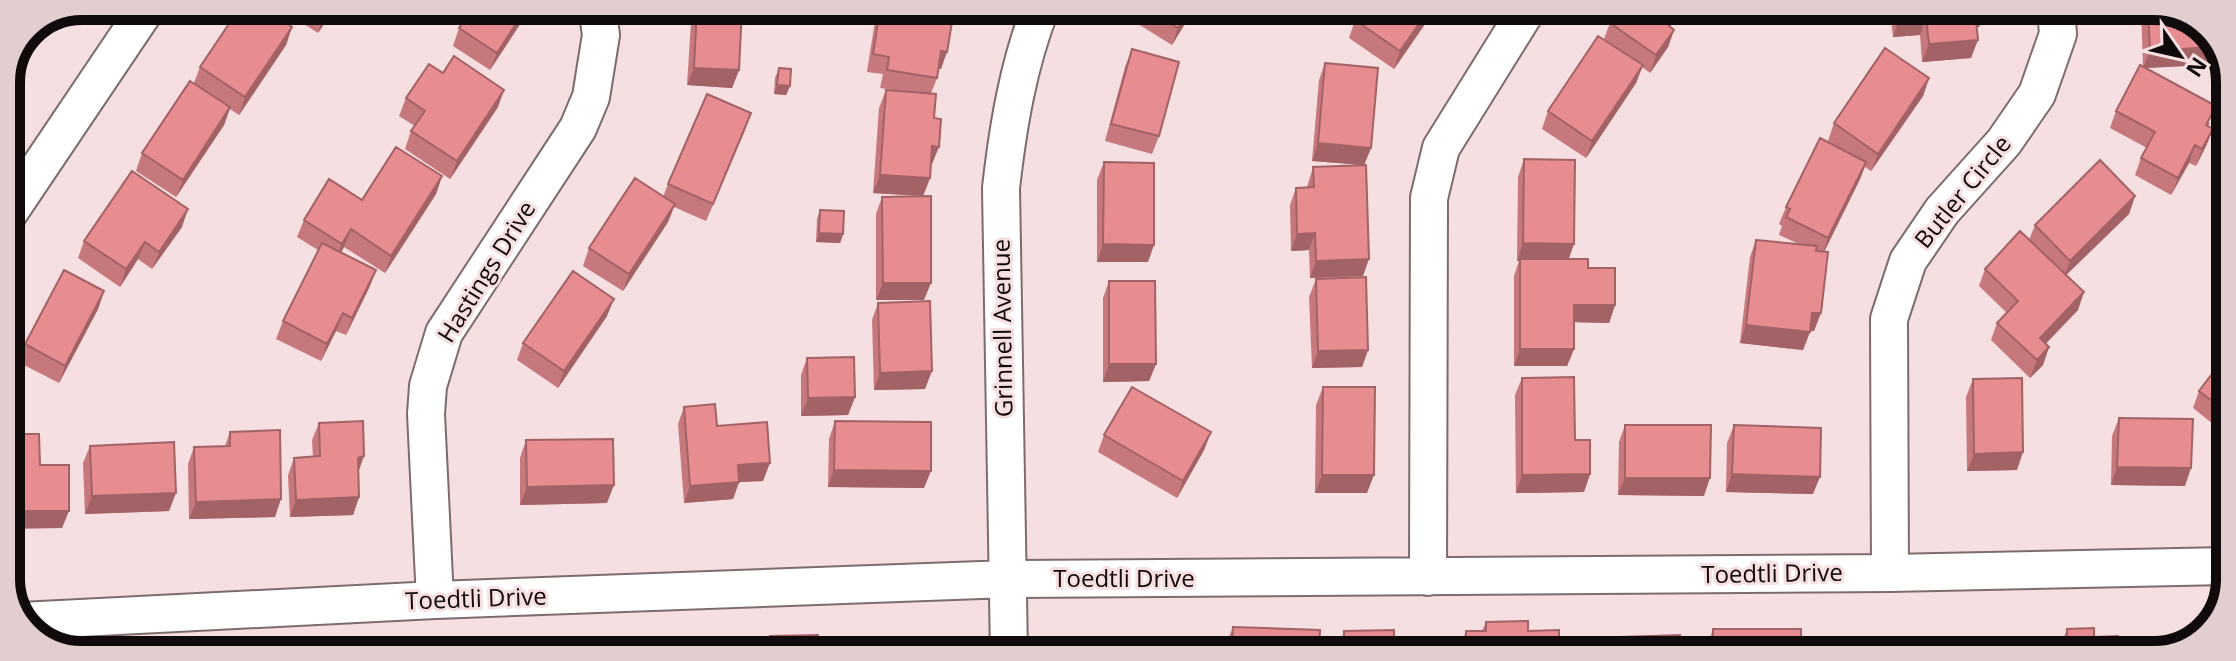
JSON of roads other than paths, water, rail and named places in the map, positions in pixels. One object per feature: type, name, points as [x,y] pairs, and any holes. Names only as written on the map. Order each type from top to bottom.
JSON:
[{"type":"street","points":[[20,196],[139,20]]},
{"type":"street","name":"Hastings Drive","points":[[435,600],[426,414],[428,386],[444,333],[578,128],[594,90],[601,35],[599,20]]},
{"type":"street","name":"Grinnell Avenue","points":[[1009,641],[1001,188],[1007,138],[1022,65],[1036,20]]},
{"type":"street","points":[[1428,577],[1429,198],[1441,148],[1521,20]]},
{"type":"street","name":"Butler Circle","points":[[1890,573],[1889,319],[1908,261],[1942,211],[2004,142],[2037,94],[2058,34],[2057,20]]},
{"type":"street","name":"Toedtli Drive","points":[[35,620],[435,600],[1009,579],[1890,573],[2216,566]]}]
